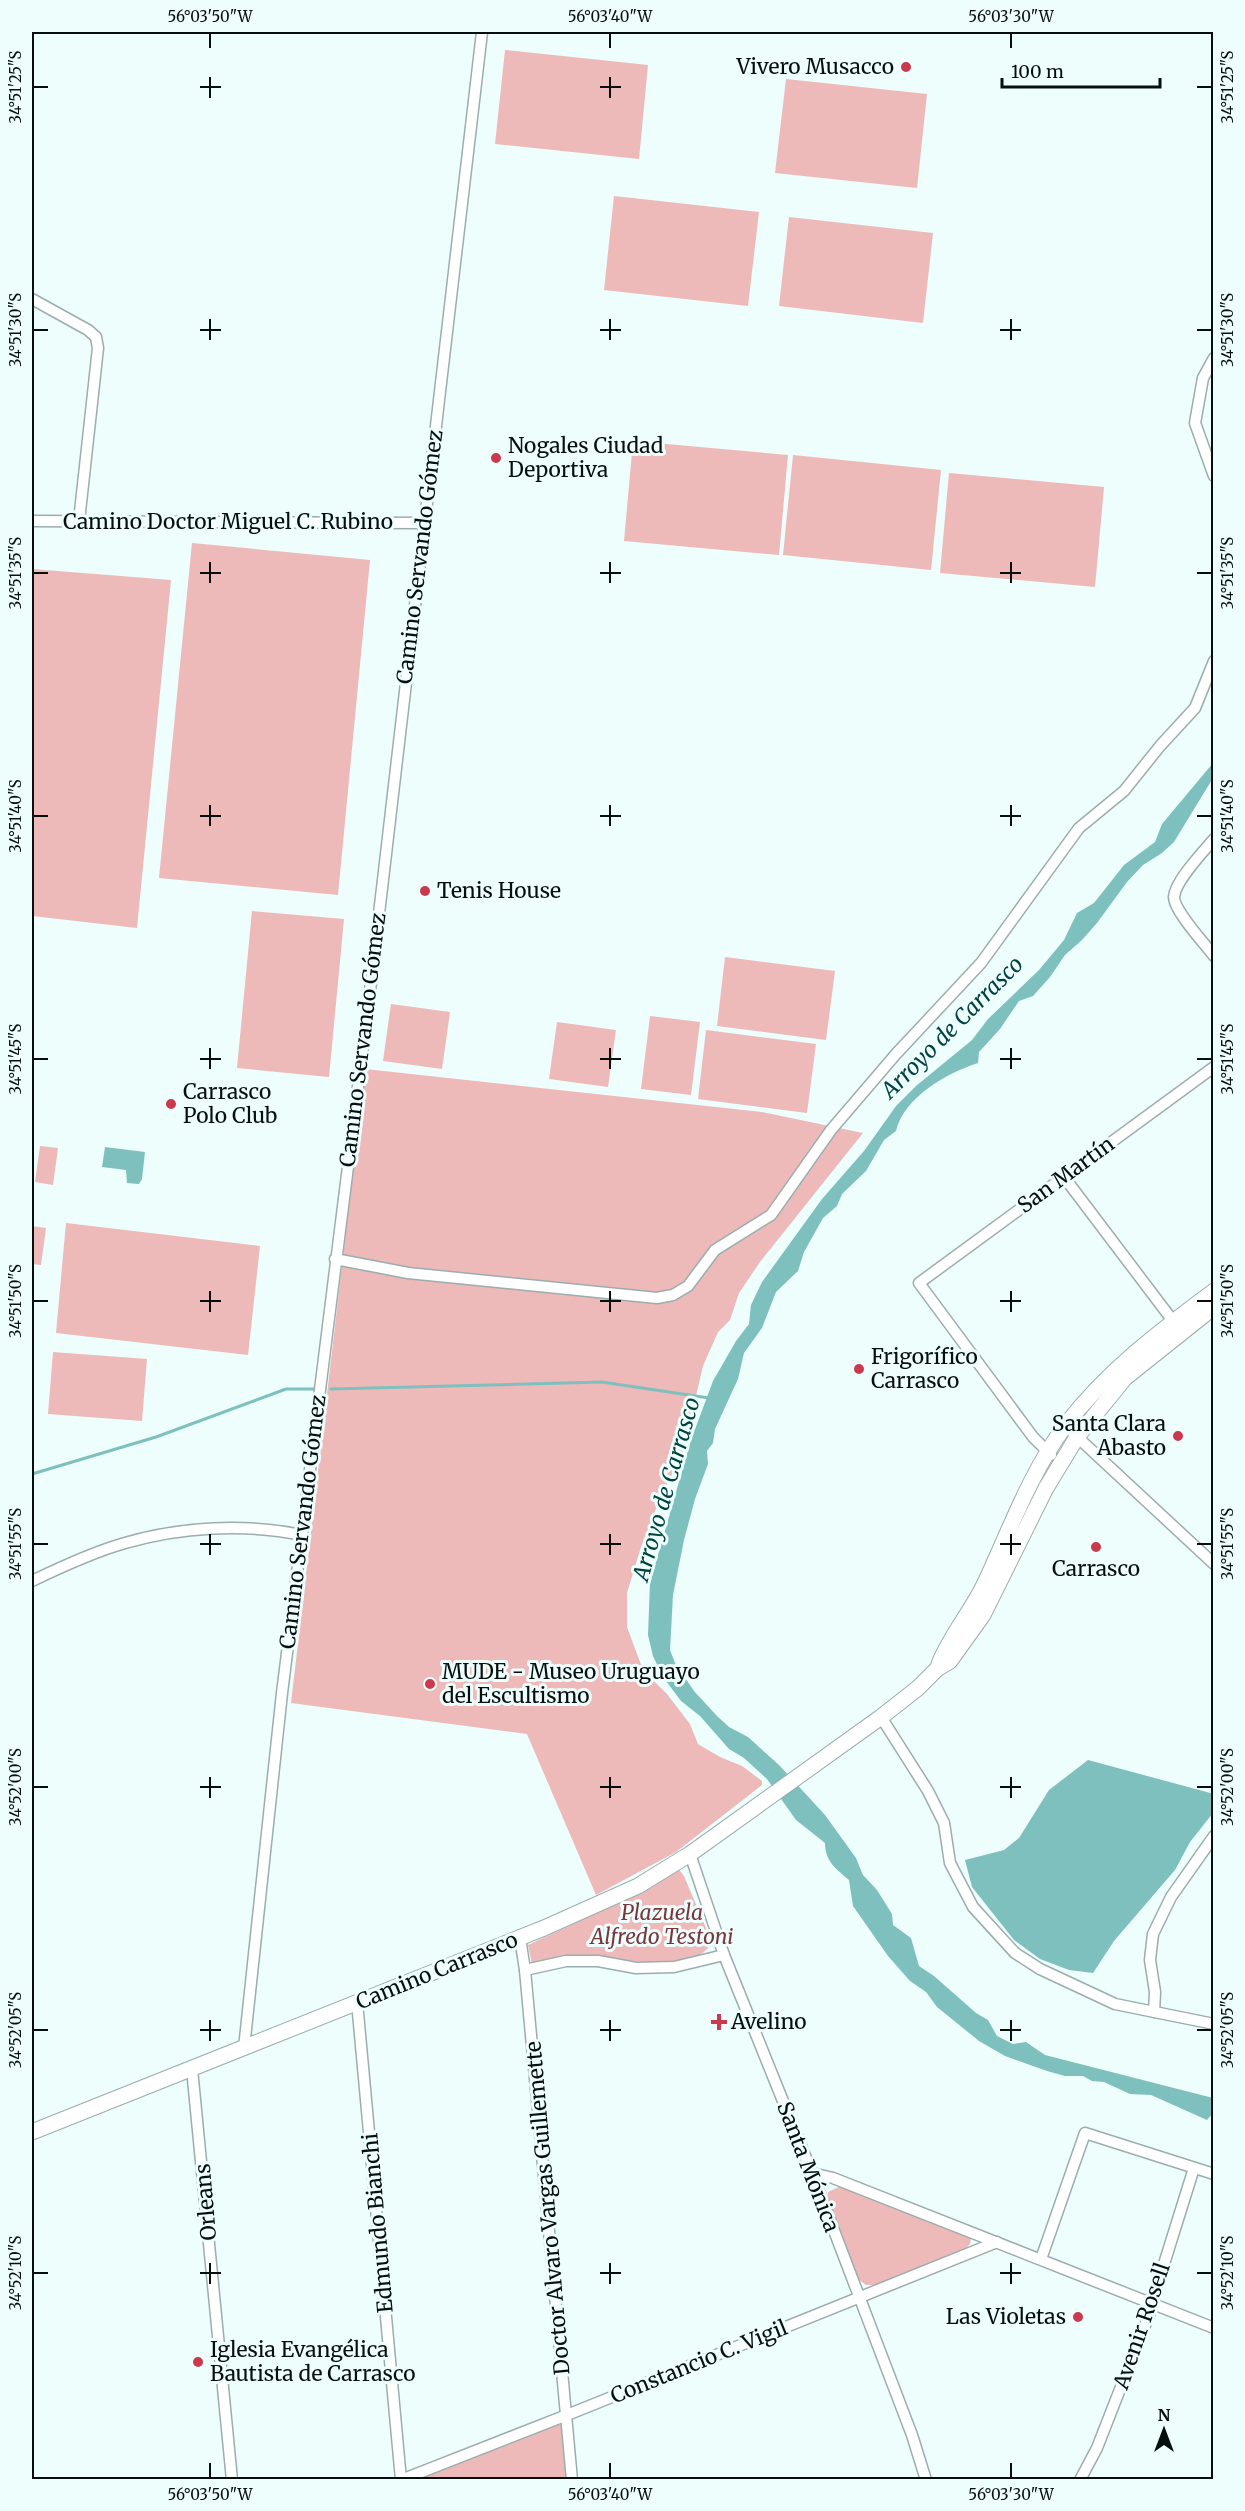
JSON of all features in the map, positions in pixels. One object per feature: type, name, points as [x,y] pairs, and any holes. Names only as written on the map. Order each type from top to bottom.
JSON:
[{"type":"main road","points":[[1054,1458],[1065,1427],[1116,1369],[1173,1321],[1214,1291]]},
{"type":"main road","points":[[1054,1458],[1077,1437],[1125,1378],[1214,1307]]},
{"type":"main road","name":"Camino Carrasco","points":[[32,2132],[520,1938],[638,1886],[690,1854],[881,1717],[918,1688],[937,1669],[942,1656],[971,1611],[1054,1458]]},
{"type":"street","name":"Camino Servando Gómez","points":[[244,2048],[302,1535],[370,992],[482,32]]},
{"type":"street","points":[[32,299],[88,330],[96,337],[98,348],[79,521]]},
{"type":"street","points":[[1214,358],[1203,378],[1195,423],[1214,476]]},
{"type":"street","name":"Camino Doctor Miguel C. Rubino","points":[[32,520],[424,523]]},
{"type":"street","points":[[335,1259],[408,1273],[646,1297],[673,1295],[688,1286],[715,1250],[771,1215],[831,1130],[896,1054],[981,963],[1079,828],[1124,791],[1160,746],[1195,708],[1214,661]]},
{"type":"street","points":[[1214,839],[1177,885],[1174,898],[1178,909],[1214,956]]},
{"type":"street","name":"San Martín","points":[[1054,1458],[1033,1437],[919,1283],[1214,1067]]},
{"type":"street","points":[[1064,1177],[1173,1321]]},
{"type":"street","points":[[1065,1427],[1214,1564]]},
{"type":"street","points":[[32,1581],[124,1543],[162,1535],[222,1529],[268,1529],[302,1535]]},
{"type":"street","points":[[881,1717],[928,1791],[944,1823],[950,1863],[973,1907],[1015,1953],[1040,1969],[1115,2004],[1214,2024]]},
{"type":"street","points":[[1154,2012],[1155,1992],[1150,1960],[1153,1934],[1171,1897],[1214,1836]]},
{"type":"street","name":"Santa Mónica","points":[[690,1854],[724,1954],[812,2173],[912,2434],[926,2480]]},
{"type":"street","name":"Doctor Alvaro Vargas Guillemette","points":[[520,1938],[525,1970],[572,2480]]},
{"type":"street","points":[[525,1970],[566,1961],[598,1961],[636,1968],[674,1967],[724,1954]]},
{"type":"street","name":"Edmundo Bianchi","points":[[357,2002],[401,2480]]},
{"type":"street","name":"Orleans","points":[[192,2068],[232,2480]]},
{"type":"street","points":[[1041,2259],[1085,2133],[1214,2174]]},
{"type":"street","name":"Avenir Rosell","points":[[1080,2480],[1097,2448],[1153,2306],[1154,2295],[1194,2168]]},
{"type":"street","points":[[812,2173],[833,2178],[1041,2259],[1153,2306],[1214,2328]]},
{"type":"street","name":"Constancio C. Vigil","points":[[401,2480],[997,2242]]},
{"type":"green space","points":[[505,50],[648,65],[639,159],[495,144]]},
{"type":"green space","points":[[786,79],[927,94],[917,188],[775,173]]},
{"type":"green space","points":[[614,196],[759,212],[748,306],[604,290]]},
{"type":"green space","points":[[789,217],[933,233],[923,323],[779,306]]},
{"type":"green space","points":[[633,441],[788,455],[779,555],[624,541]]},
{"type":"green space","points":[[793,455],[941,470],[931,570],[783,555]]},
{"type":"green space","points":[[949,473],[1104,487],[1095,587],[940,573]]},
{"type":"green space","points":[[192,543],[370,560],[338,895],[159,878]]},
{"type":"green space","points":[[32,569],[171,580],[137,928],[32,916]]},
{"type":"green space","points":[[252,911],[344,919],[329,1077],[237,1068]]},
{"type":"green space","points":[[725,957],[835,971],[826,1040],[717,1026]]},
{"type":"green space","points":[[391,1004],[450,1012],[442,1069],[383,1061]]},
{"type":"green space","points":[[650,1016],[700,1022],[691,1095],[641,1089]]},
{"type":"green space","points":[[557,1022],[616,1030],[608,1087],[549,1079]]},
{"type":"green space","points":[[706,1030],[816,1044],[807,1113],[698,1099]]},
{"type":"green space","points":[[365,1069],[762,1112],[863,1133],[760,1262],[739,1293],[730,1320],[718,1332],[703,1366],[682,1455],[661,1496],[641,1547],[627,1593],[627,1627],[643,1670],[667,1694],[690,1724],[698,1744],[742,1766],[762,1781],[762,1785],[676,1852],[596,1895],[527,1734],[291,1703]]},
{"type":"green space","points":[[40,1146],[58,1148],[53,1185],[35,1182]]},
{"type":"green space","points":[[66,1223],[260,1246],[248,1355],[56,1333]]},
{"type":"green space","points":[[32,1226],[46,1228],[41,1265],[32,1264]]},
{"type":"green space","points":[[53,1352],[147,1359],[142,1421],[48,1414]]},
{"type":"green space","name":"Plazuela Alfredo Testoni","points":[[678,1868],[684,1876],[709,1940],[708,1948],[697,1957],[666,1963],[648,1963],[576,1955],[532,1964],[528,1945],[644,1891]]},
{"type":"green space","points":[[841,2186],[968,2235],[971,2239],[970,2244],[963,2251],[877,2285],[866,2285],[858,2279],[828,2201],[828,2192]]},
{"type":"green space","points":[[557,2424],[562,2426],[567,2479],[411,2480]]},
{"type":"water","points":[[1213,763],[1213,778],[1174,842],[1143,865],[1127,882],[1097,923],[1065,955],[1033,996],[1019,1001],[1000,1029],[979,1052],[978,1063],[953,1073],[928,1088],[908,1107],[896,1131],[884,1140],[866,1171],[842,1194],[837,1206],[823,1218],[804,1252],[798,1271],[776,1292],[762,1328],[744,1353],[738,1379],[715,1429],[713,1443],[707,1451],[708,1464],[695,1499],[684,1540],[673,1595],[670,1650],[675,1663],[694,1691],[717,1716],[729,1727],[748,1737],[779,1765],[825,1815],[856,1858],[863,1875],[877,1890],[892,1914],[893,1925],[911,1938],[919,1966],[934,1976],[976,2013],[988,2020],[997,2036],[1013,2044],[1026,2042],[1045,2055],[1213,2098],[1213,2113],[1207,2120],[1151,2095],[1130,2094],[1104,2082],[1092,2081],[1083,2076],[1065,2076],[1005,2056],[979,2041],[937,2007],[926,1992],[910,1981],[888,1956],[853,1906],[849,1880],[829,1860],[825,1843],[796,1820],[767,1779],[744,1758],[729,1749],[700,1716],[681,1701],[663,1677],[653,1656],[648,1635],[650,1583],[691,1440],[713,1381],[736,1341],[749,1324],[751,1305],[762,1282],[822,1199],[864,1151],[896,1106],[916,1086],[972,1040],[988,1019],[1039,970],[1064,940],[1077,913],[1094,903],[1124,865],[1155,842],[1162,824]]},
{"type":"water","points":[[105,1147],[145,1152],[142,1179],[139,1184],[127,1183],[126,1170],[102,1167]]},
{"type":"water","points":[[1088,1760],[1214,1794],[1213,1813],[1190,1842],[1175,1870],[1114,1941],[1093,1973],[1069,1970],[1040,1959],[1014,1940],[972,1887],[965,1860],[1004,1850],[1019,1838],[1049,1790]]},
{"type":"waterway","name":"Arroyo de Carrasco","points":[[331,1389],[602,1382],[709,1398]]},
{"type":"waterway","points":[[32,1474],[156,1437],[286,1389],[314,1389]]},
{"type":"place","name":"Vivero Musacco","points":[[906,67]]},
{"type":"place","name":"Nogales Ciudad Deportiva","points":[[496,458]]},
{"type":"place","name":"Tenis House","points":[[425,891]]},
{"type":"place","name":"Carrasco Polo Club","points":[[171,1104]]},
{"type":"place","name":"Frigorífico Carrasco","points":[[859,1369]]},
{"type":"place","name":"Santa Clara Abasto","points":[[1178,1436]]},
{"type":"place","name":"Carrasco","points":[[1096,1547]]},
{"type":"place","name":"MUDE - Museo Uruguayo del Escultismo","points":[[430,1684]]},
{"type":"place","name":"Avelino","points":[[719,2022]]},
{"type":"place","name":"Las Violetas","points":[[1078,2317]]},
{"type":"place","name":"Iglesia Evangélica Bautista de Carrasco","points":[[198,2362]]}]
